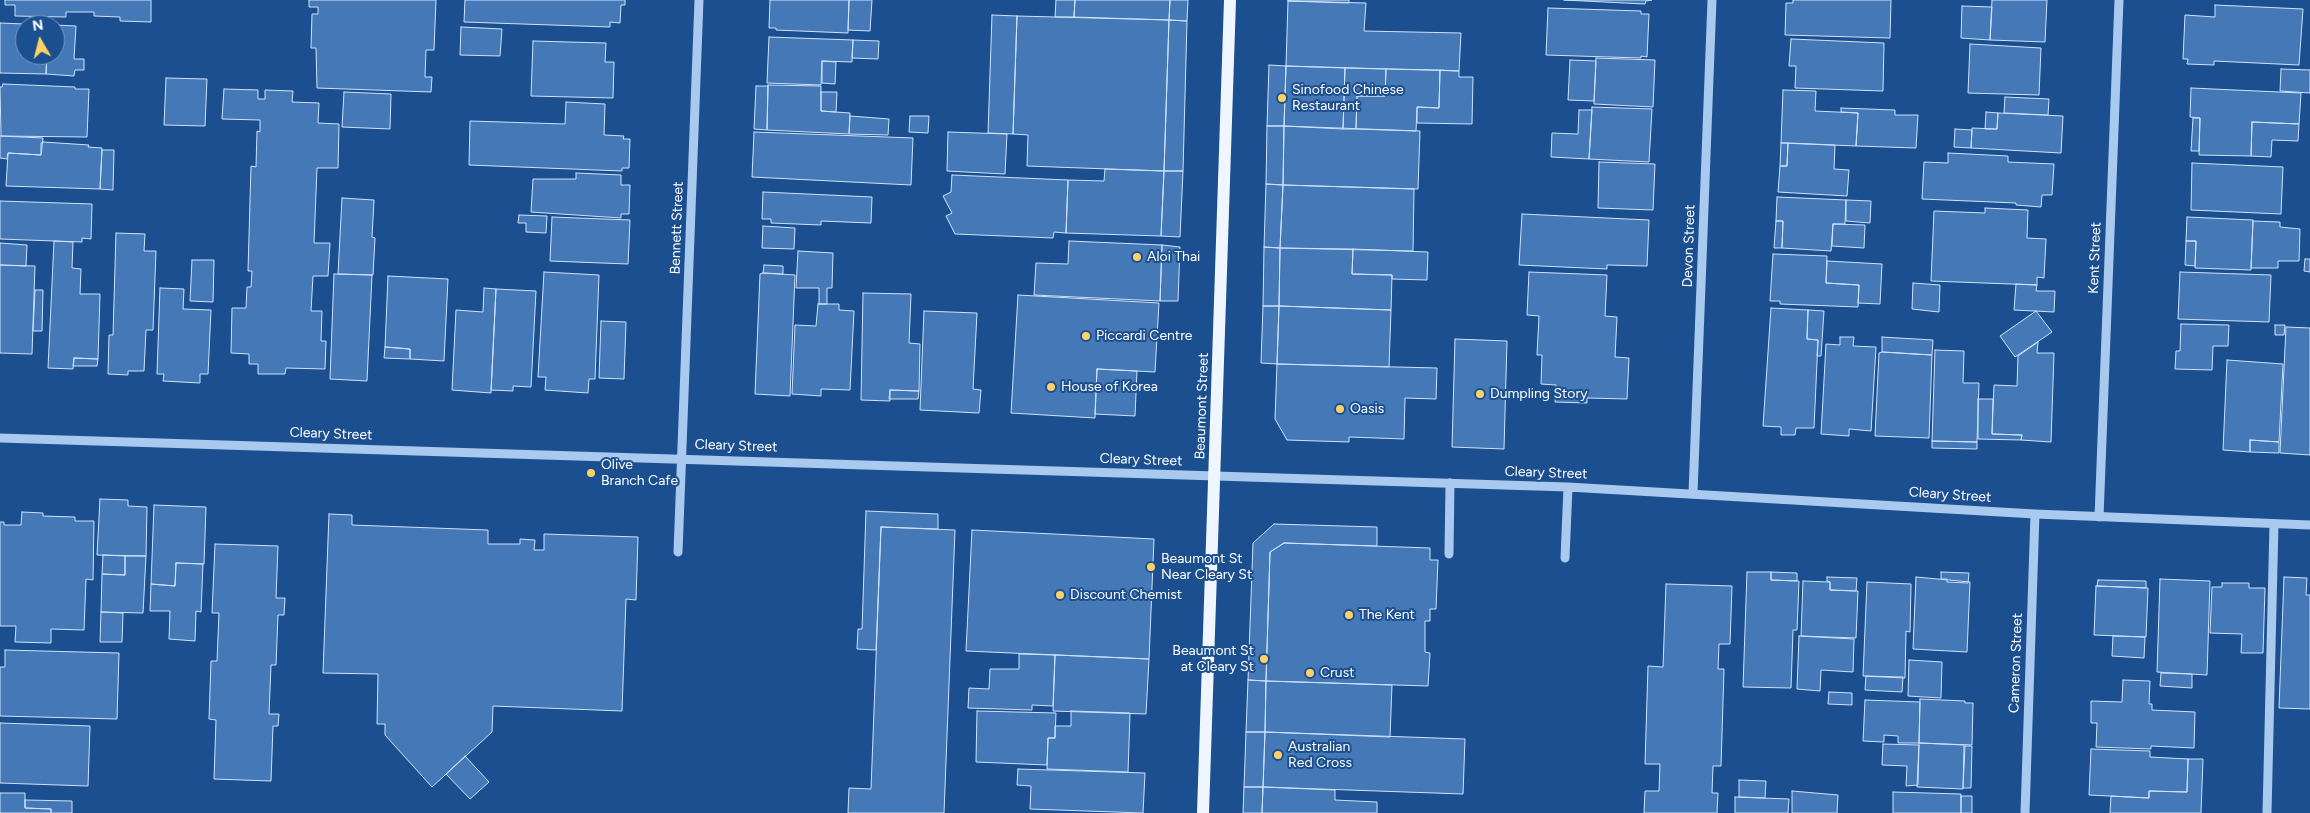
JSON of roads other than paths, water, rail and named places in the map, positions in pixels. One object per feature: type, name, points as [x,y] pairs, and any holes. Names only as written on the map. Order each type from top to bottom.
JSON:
[{"type":"main road","name":"Beaumont Street","points":[[1203,813],[1230,0]]},
{"type":"street","name":"Bennett Street","points":[[678,552],[699,0]]},
{"type":"street","name":"Devon Street","points":[[1693,493],[1712,0]]},
{"type":"street","name":"Kent Street","points":[[2099,517],[2119,0]]},
{"type":"street","name":"Cleary Street","points":[[0,438],[1568,487],[2035,514],[2310,525]]},
{"type":"street","points":[[1449,554],[1450,483]]},
{"type":"street","points":[[1565,558],[1568,487]]},
{"type":"street","name":"Cameron Street","points":[[2025,813],[2035,514]]},
{"type":"street","points":[[2267,813],[2274,524]]},
{"type":"place","name":"Sinofood Chinese Restaurant","points":[[1282,98]]},
{"type":"place","name":"Aloi Thai","points":[[1137,257]]},
{"type":"place","name":"Piccardi Centre","points":[[1086,336]]},
{"type":"place","name":"House of Korea","points":[[1051,387]]},
{"type":"place","name":"Dumpling Story","points":[[1480,394]]},
{"type":"place","name":"Oasis","points":[[1340,409]]},
{"type":"place","name":"Olive Branch Cafe","points":[[591,473]]},
{"type":"place","name":"Beaumont St Near Cleary St","points":[[1151,567]]},
{"type":"place","name":"Discount Chemist","points":[[1060,595]]},
{"type":"place","name":"The Kent","points":[[1349,615]]},
{"type":"place","name":"Beaumont St at Cleary St","points":[[1264,659]]},
{"type":"place","name":"Crust","points":[[1310,673]]},
{"type":"place","name":"Australian Red Cross","points":[[1278,755]]}]
